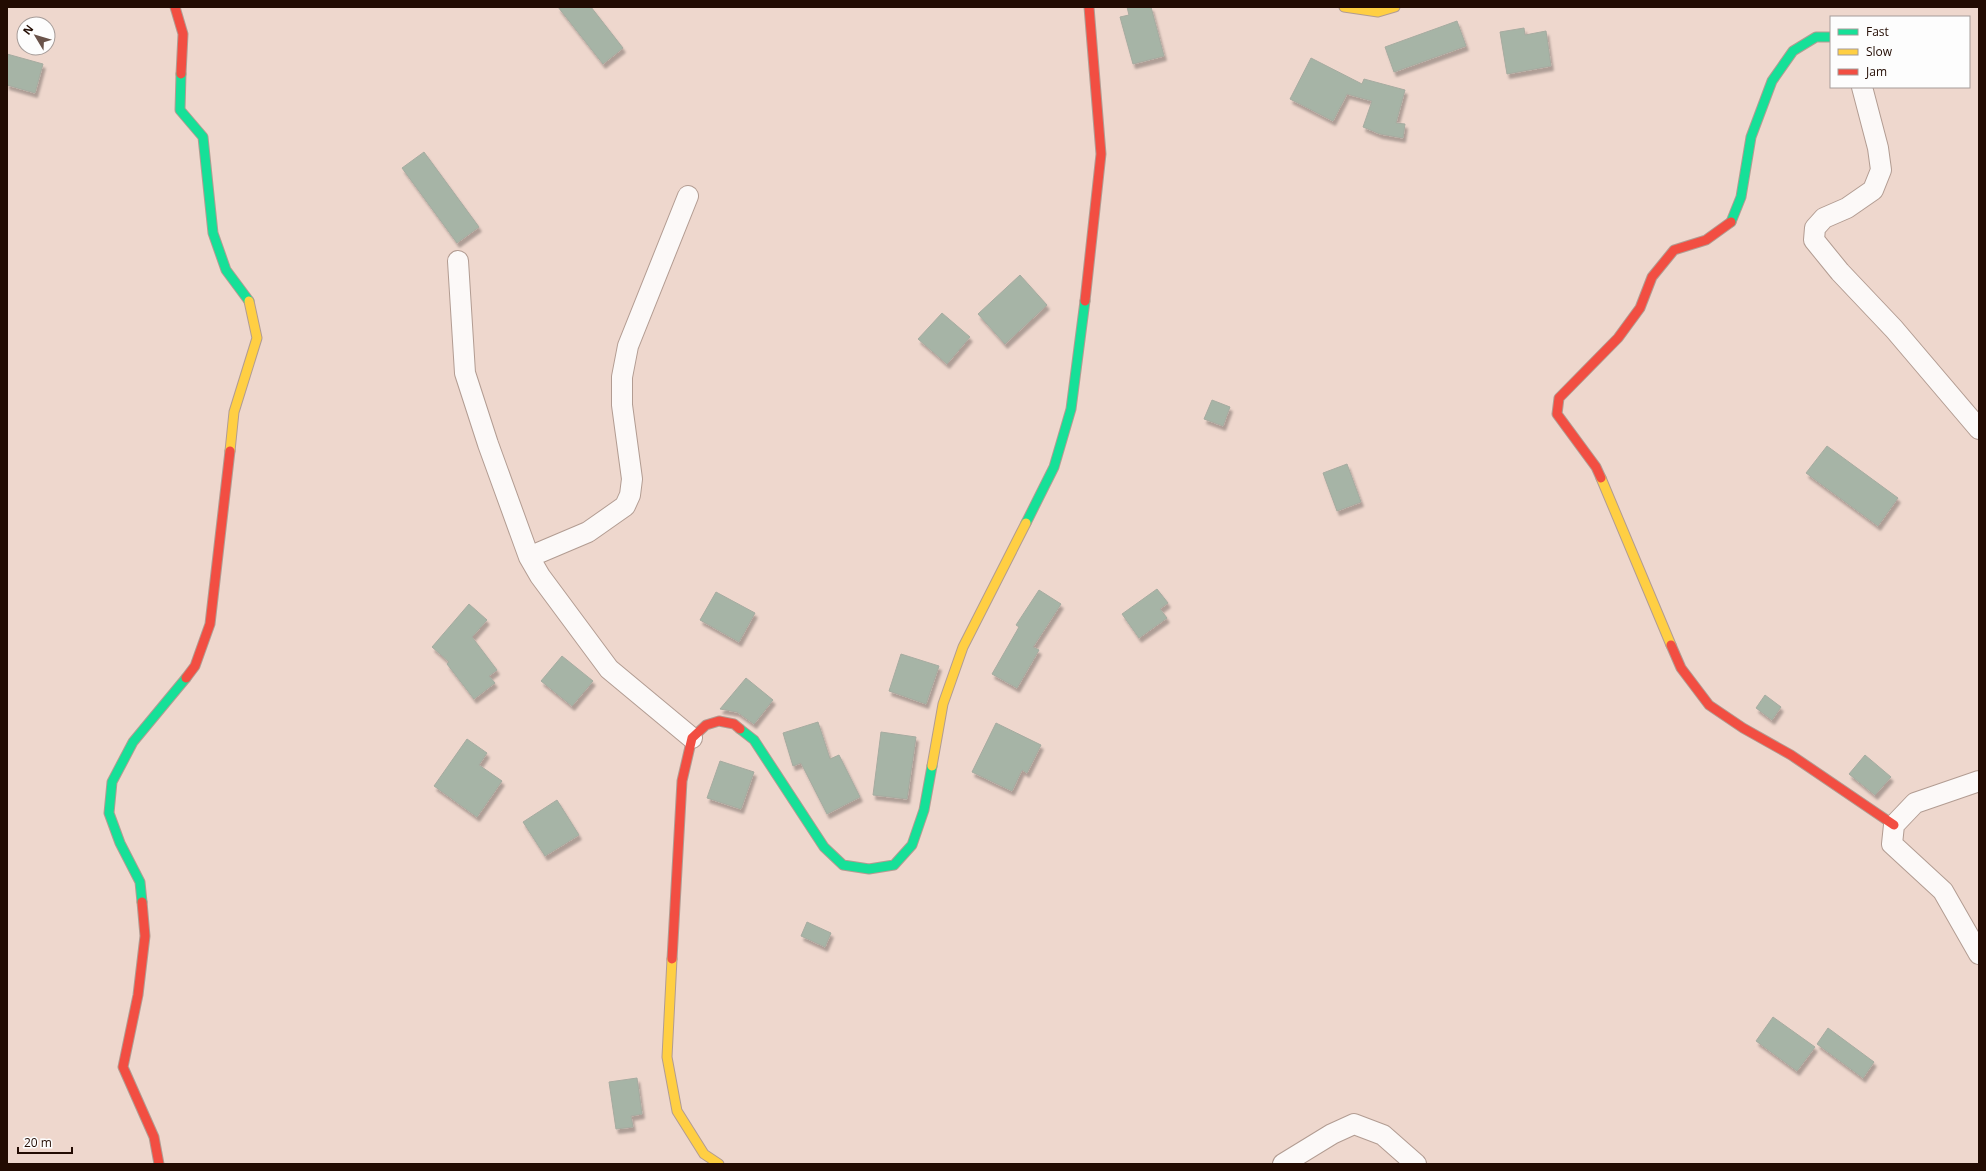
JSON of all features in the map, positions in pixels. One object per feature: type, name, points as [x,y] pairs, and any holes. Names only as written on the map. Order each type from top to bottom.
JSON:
[{"type":"street","points":[[159,1164],[154,1137],[123,1067],[138,995],[145,936],[140,882],[120,844],[109,813],[112,782],[134,742],[195,666],[210,624],[234,412],[257,338],[249,300],[226,270],[213,233],[203,137],[180,110],[183,34],[175,7]]},
{"type":"street","points":[[719,1164],[704,1154],[677,1111],[667,1057],[682,781],[692,738],[706,725],[719,721],[734,724],[754,740],[824,847],[843,864],[869,869],[894,865],[912,845],[924,810],[943,704],[963,646],[1054,467],[1071,409],[1093,240],[1101,154],[1089,7]]},
{"type":"street","points":[[1344,7],[1378,12],[1395,7]]},
{"type":"street","points":[[1830,37],[1816,37],[1793,51],[1772,81],[1751,137],[1741,197],[1731,222],[1706,240],[1674,250],[1652,277],[1640,308],[1618,338],[1559,398],[1557,414],[1596,467],[1681,668],[1709,705],[1743,728],[1791,755],[1894,825]]},
{"type":"street","points":[[1862,88],[1878,148],[1880,170],[1873,190],[1847,208],[1824,218],[1814,228],[1814,240],[1840,272],[1894,329],[1979,428]]},
{"type":"street","points":[[529,557],[588,532],[625,506],[630,495],[632,479],[622,405],[622,377],[628,346],[688,196]]},
{"type":"street","points":[[458,261],[465,373],[488,444],[529,557],[540,576],[609,669],[692,738]]},
{"type":"street","points":[[1979,781],[1915,803],[1894,825],[1892,844],[1943,891],[1979,954]]},
{"type":"street","points":[[1283,1164],[1332,1134],[1354,1124],[1382,1135],[1416,1164]]},
{"type":"building","points":[[558,7],[591,7],[623,48],[603,64]]},
{"type":"building","points":[[1127,7],[1151,7],[1164,56],[1133,64],[1120,17],[1129,15]]},
{"type":"building","points":[[1457,21],[1466,46],[1394,72],[1385,47]]},
{"type":"building","points":[[1524,28],[1525,35],[1546,31],[1551,66],[1507,74],[1500,32]]},
{"type":"building","points":[[7,54],[43,64],[35,93],[7,85]]},
{"type":"building","points":[[1311,58],[1362,84],[1364,79],[1405,90],[1396,123],[1405,124],[1403,138],[1380,134],[1363,127],[1372,101],[1347,94],[1333,121],[1290,99]]},
{"type":"building","points":[[424,152],[479,227],[457,243],[402,168]]},
{"type":"building","points":[[1020,275],[1047,305],[1005,344],[978,314]]},
{"type":"building","points":[[942,313],[970,337],[947,364],[918,339]]},
{"type":"building","points":[[1212,400],[1230,407],[1223,426],[1204,419]]},
{"type":"building","points":[[1827,446],[1898,498],[1878,526],[1806,473]]},
{"type":"building","points":[[1347,464],[1361,502],[1337,511],[1323,473]]},
{"type":"building","points":[[1157,589],[1168,603],[1160,609],[1167,618],[1139,638],[1122,614]]},
{"type":"building","points":[[1039,590],[1061,604],[1033,647],[1039,650],[1017,688],[992,674],[1019,627],[1016,625]]},
{"type":"building","points":[[716,592],[755,613],[739,642],[700,620]]},
{"type":"building","points":[[469,604],[487,620],[472,637],[497,670],[489,676],[495,683],[474,699],[447,664],[449,662],[432,647]]},
{"type":"building","points":[[901,654],[939,666],[926,704],[889,691]]},
{"type":"building","points":[[562,656],[593,681],[572,706],[541,681]]},
{"type":"building","points":[[746,678],[773,700],[754,724],[737,712],[720,709]]},
{"type":"building","points":[[1765,695],[1781,707],[1772,720],[1756,708]]},
{"type":"building","points":[[818,722],[830,759],[839,755],[860,797],[827,814],[801,763],[793,766],[783,733]]},
{"type":"building","points":[[996,723],[1041,745],[1027,773],[1022,770],[1012,791],[972,772]]},
{"type":"building","points":[[881,732],[916,737],[907,799],[873,795]]},
{"type":"building","points":[[467,739],[487,753],[479,765],[502,781],[477,817],[434,786]]},
{"type":"building","points":[[1865,755],[1891,777],[1875,795],[1849,774]]},
{"type":"building","points":[[720,761],[754,772],[741,809],[707,798]]},
{"type":"building","points":[[557,800],[579,835],[545,856],[523,822]]},
{"type":"building","points":[[807,922],[831,933],[825,947],[801,936]]},
{"type":"building","points":[[1773,1017],[1815,1047],[1797,1071],[1756,1041]]},
{"type":"building","points":[[1828,1028],[1874,1062],[1863,1078],[1817,1044]]},
{"type":"building","points":[[637,1078],[642,1114],[631,1116],[633,1127],[616,1129],[609,1082]]},
{"type":"traffic: fast","points":[[1731,222],[1741,197],[1751,137],[1772,81],[1793,51],[1816,37],[1830,37]]},
{"type":"traffic: fast","points":[[181,74],[180,110],[203,137],[213,233],[226,270],[249,301]]},
{"type":"traffic: fast","points":[[1026,523],[1054,467],[1071,409],[1085,301]]},
{"type":"traffic: fast","points":[[142,902],[140,882],[120,843],[109,813],[112,782],[133,742],[186,678]]},
{"type":"traffic: fast","points":[[740,729],[754,740],[824,847],[843,865],[869,869],[894,865],[912,845],[924,810],[932,766]]},
{"type":"traffic: slow","points":[[1344,7],[1378,12],[1395,7]]},
{"type":"traffic: slow","points":[[230,451],[234,412],[257,338],[249,301]]},
{"type":"traffic: slow","points":[[1601,478],[1671,645]]},
{"type":"traffic: slow","points":[[932,766],[943,704],[963,647],[1026,523]]},
{"type":"traffic: slow","points":[[672,959],[667,1057],[677,1111],[704,1154],[719,1164]]},
{"type":"traffic: jam","points":[[175,7],[183,34],[181,74]]},
{"type":"traffic: jam","points":[[1085,301],[1101,154],[1089,7]]},
{"type":"traffic: jam","points":[[1601,478],[1596,467],[1557,414],[1559,398],[1618,338],[1640,308],[1652,277],[1674,250],[1706,240],[1731,222]]},
{"type":"traffic: jam","points":[[186,678],[195,666],[210,624],[230,451]]},
{"type":"traffic: jam","points":[[1671,645],[1681,668],[1709,705],[1743,728],[1791,755],[1894,825]]},
{"type":"traffic: jam","points":[[672,959],[682,781],[692,738],[706,725],[719,721],[734,724],[740,729]]},
{"type":"traffic: jam","points":[[142,902],[145,936],[138,995],[123,1067],[154,1137],[159,1164]]}]
